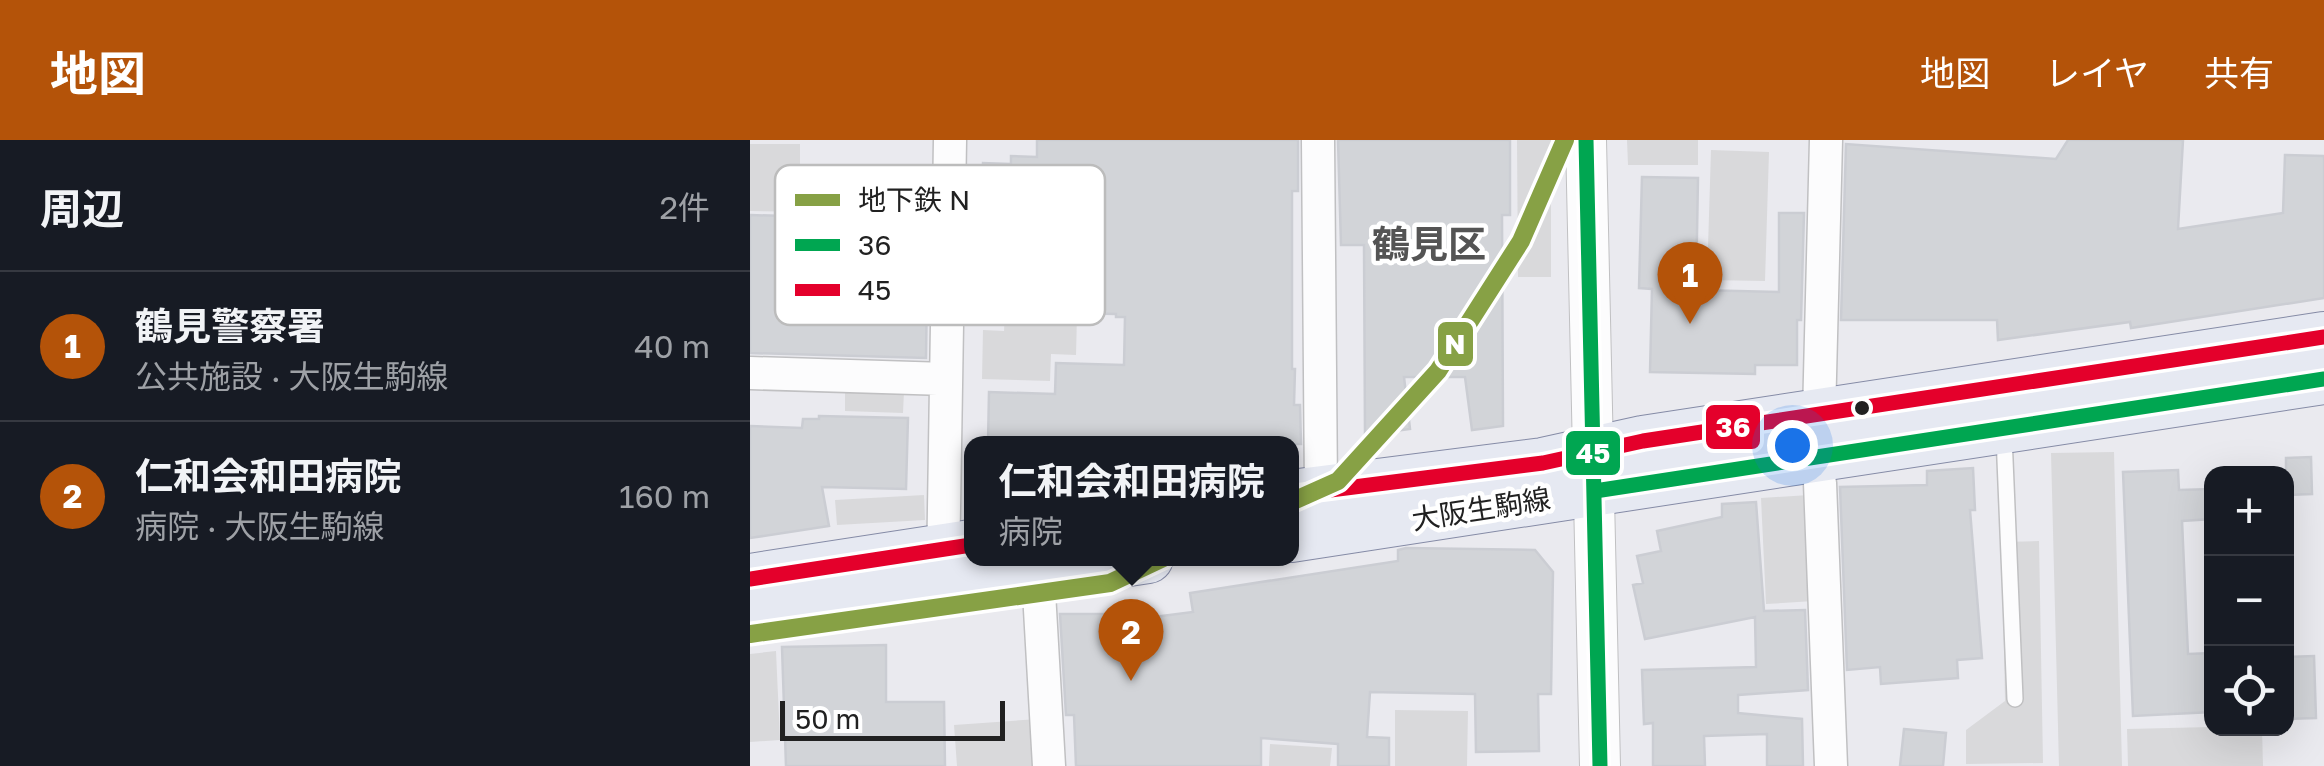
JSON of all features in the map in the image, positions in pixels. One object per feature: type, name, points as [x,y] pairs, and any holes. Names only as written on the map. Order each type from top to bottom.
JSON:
[{"type":"main road","name":"大阪生駒線","points":[[1306,493],[1542,464],[1595,471],[1643,441],[2324,337]]},
{"type":"main road","name":"大阪生駒線","points":[[1299,535],[1595,471],[2004,427],[2324,379]]},
{"type":"main road","points":[[750,579],[952,561]]},
{"type":"main road","points":[[750,619],[952,561]]},
{"type":"main road","points":[[983,566],[1038,575],[1096,566]]},
{"type":"street","points":[[950,140],[950,165]]},
{"type":"street","points":[[1306,493],[1318,140]]},
{"type":"street","points":[[1586,140],[1600,766]]},
{"type":"street","points":[[1819,415],[1826,140]]},
{"type":"street","points":[[947,325],[952,561]]},
{"type":"street","points":[[750,373],[946,380]]},
{"type":"street","points":[[1820,483],[1830,766]]},
{"type":"street","points":[[1038,575],[1049,766]]},
{"type":"lane","points":[[2004,427],[2015,700]]},
{"type":"shaded area","points":[[1517,140],[1551,140],[1551,277],[1518,277]]},
{"type":"shaded area","points":[[1627,140],[1698,140],[1698,165],[1628,165]]},
{"type":"shaded area","points":[[750,144],[800,144],[800,165],[775,165],[775,211],[750,211]]},
{"type":"shaded area","points":[[1711,150],[1769,152],[1765,281],[1707,280]]},
{"type":"shaded area","points":[[1004,325],[1077,325],[1076,355],[1051,354],[1050,381],[982,379],[983,330],[1004,331]]},
{"type":"shaded area","points":[[845,390],[904,391],[903,413],[845,411]]},
{"type":"shaded area","points":[[2114,452],[2122,766],[2059,766],[2051,453]]},
{"type":"shaded area","points":[[924,495],[925,520],[837,525],[835,500]]},
{"type":"shaded area","points":[[1809,495],[1814,601],[1766,604],[1761,498]]},
{"type":"shaded area","points":[[2039,541],[2043,763],[1966,764],[1966,730],[2005,701],[2002,542]]},
{"type":"shaded area","points":[[776,651],[780,740],[750,742],[750,654]]},
{"type":"shaded area","points":[[1395,710],[1468,711],[1467,766],[1395,766]]},
{"type":"shaded area","points":[[1038,719],[1042,766],[957,766],[954,725]]},
{"type":"shaded area","points":[[2204,727],[2204,736],[2262,736],[2263,766],[2128,766],[2127,729]]},
{"type":"shaded area","points":[[1270,744],[1332,748],[1330,766],[1269,766]]},
{"type":"building","points":[[1037,140],[1298,140],[1298,191],[1292,191],[1292,369],[1294,405],[1300,405],[1301,444],[1299,436],[988,436],[989,392],[1055,394],[1056,363],[1124,365],[1125,317],[1105,314],[1105,165],[983,165],[1011,164],[1011,156],[1037,157]]},
{"type":"building","points":[[1338,140],[1510,140],[1510,215],[1502,215],[1503,426],[1472,430],[1465,377],[1404,377],[1410,429],[1365,435],[1364,245],[1341,245]]},
{"type":"building","points":[[2068,140],[2183,140],[2178,229],[2283,213],[2285,155],[2324,156],[2324,298],[2131,328],[2130,322],[1998,340],[1997,320],[1841,320],[1846,144],[2056,159]]},
{"type":"building","points":[[1642,177],[1698,178],[1696,290],[1779,292],[1779,213],[1804,213],[1797,365],[1755,365],[1755,374],[1650,372],[1652,289],[1639,288]]},
{"type":"building","points":[[750,215],[775,216],[775,325],[926,325],[926,358],[750,353]]},
{"type":"building","points":[[908,418],[906,489],[822,487],[829,526],[750,538],[750,426],[802,428],[803,419]]},
{"type":"building","points":[[2311,457],[2312,494],[2294,495],[2294,466],[2286,466],[2286,458]]},
{"type":"building","points":[[1973,468],[1975,510],[1970,510],[1982,658],[1957,660],[1958,678],[1881,684],[1880,667],[1847,670],[1840,487],[1927,485],[1927,471]]},
{"type":"building","points":[[2178,470],[2179,490],[2204,489],[2204,520],[2182,521],[2188,654],[2204,653],[2204,712],[2133,716],[2123,472]]},
{"type":"building","points":[[1756,502],[1764,611],[1805,610],[1808,690],[1738,695],[1738,713],[1802,719],[1803,766],[1767,766],[1767,734],[1704,736],[1705,766],[1653,766],[1653,723],[1644,724],[1642,670],[1756,667],[1755,617],[1645,639],[1633,585],[1643,583],[1637,556],[1661,551],[1657,531],[1722,517],[1722,504]]},
{"type":"building","points":[[1398,550],[1535,550],[1553,572],[1551,694],[1538,694],[1539,751],[1476,752],[1475,694],[1370,692],[1367,737],[1389,738],[1389,766],[1338,766],[1338,744],[1261,738],[1261,766],[1076,766],[1074,715],[1066,715],[1060,614],[1138,614],[1138,619],[1193,612],[1190,593],[1398,561]]},
{"type":"building","points":[[886,645],[886,702],[944,702],[945,766],[786,766],[782,647]]},
{"type":"building","points":[[2314,656],[2316,718],[2294,719],[2294,657]]},
{"type":"building","points":[[1904,729],[1946,733],[1943,766],[1900,766]]},
{"type":"metro line","name":"N","points":[[1299,498],[1338,481],[1438,371],[1521,241],[1565,140]]},
{"type":"metro line","name":"N","points":[[750,634],[1110,583],[1146,566]]},
{"type":"transit line","name":"45","points":[[1586,140],[1600,766]]},
{"type":"transit line","name":"36","points":[[1299,494],[1543,463],[1643,441],[2324,337]]},
{"type":"transit line","name":"45","points":[[1595,491],[2324,379]]},
{"type":"transit line","name":"36","points":[[750,579],[964,546]]},
{"type":"place","name":"鶴見警察署","points":[[1690,324]]},
{"type":"place","name":"仁和会和田病院","points":[[1131,681]]},
{"type":"district","name":"鶴見区","points":[[1429,245]]}]
